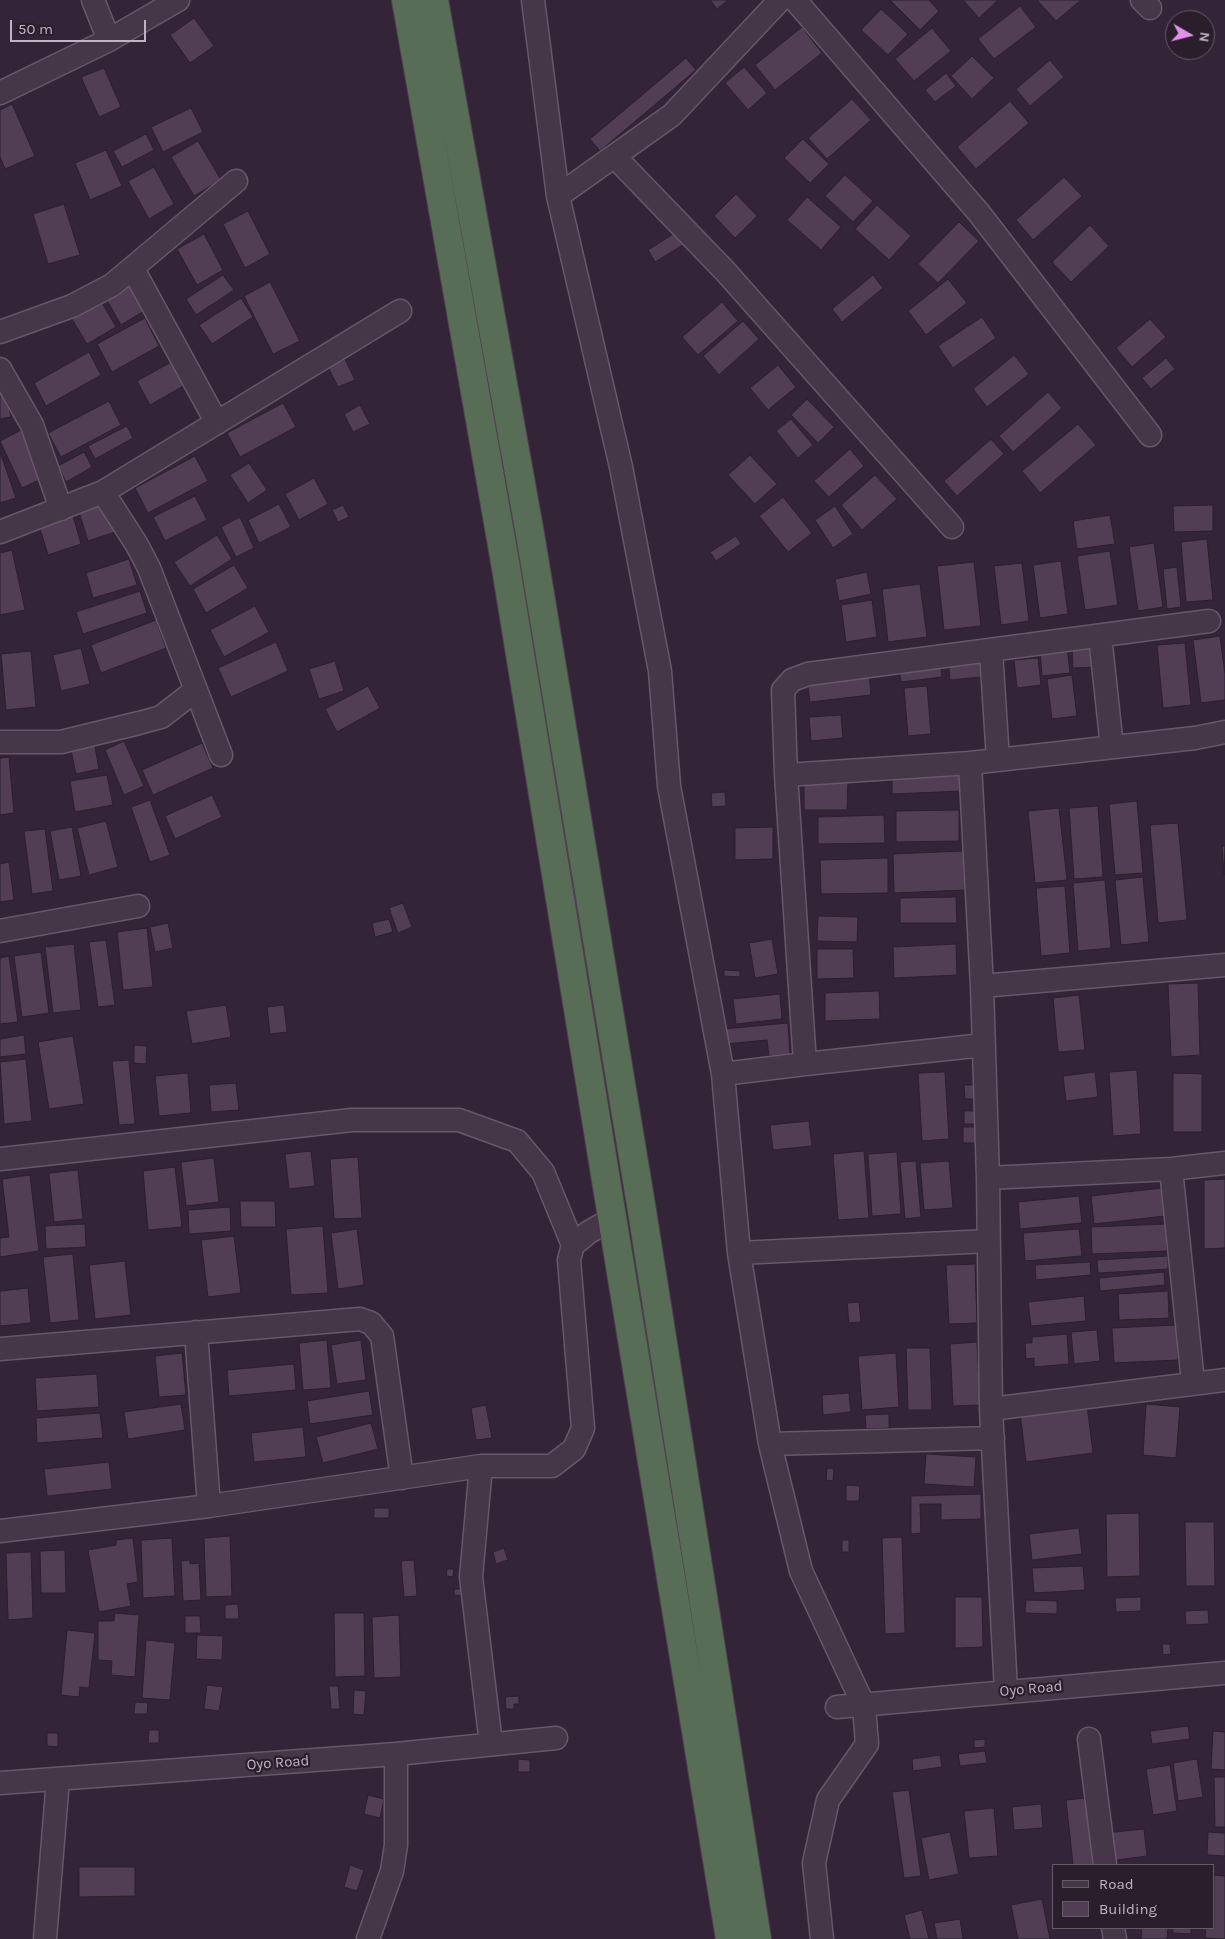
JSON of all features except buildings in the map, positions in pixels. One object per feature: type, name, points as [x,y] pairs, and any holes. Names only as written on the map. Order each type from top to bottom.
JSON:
[{"type":"highway","points":[[406,0],[505,562],[730,1939]]},
{"type":"highway","points":[[434,0],[530,534],[640,1201],[757,1939]]},
{"type":"street","points":[[93,0],[109,40]]},
{"type":"street","points":[[0,93],[109,40],[178,0]]},
{"type":"street","points":[[532,0],[558,196],[621,467],[660,671],[669,786],[723,1074],[739,1253],[770,1444],[801,1571],[864,1706],[867,1744],[828,1800],[814,1863],[822,1939]]},
{"type":"street","points":[[558,196],[570,185],[615,157],[672,115],[780,0]]},
{"type":"street","points":[[795,0],[978,213],[1150,435]]},
{"type":"street","points":[[615,157],[725,272],[952,527]]},
{"type":"street","points":[[0,332],[72,306],[112,285],[236,181]]},
{"type":"street","points":[[132,269],[217,423]]},
{"type":"street","points":[[0,532],[103,492],[400,311]]},
{"type":"street","points":[[0,369],[32,425],[61,509]]},
{"type":"street","points":[[103,492],[137,545],[149,568],[221,755]]},
{"type":"street","points":[[805,1064],[786,776],[783,690],[792,680],[808,674],[1210,621]]},
{"type":"street","points":[[1100,636],[1112,747]]},
{"type":"street","points":[[991,651],[998,760]]},
{"type":"street","points":[[0,742],[61,742],[139,723],[161,716],[196,690]]},
{"type":"street","points":[[786,776],[970,763],[1196,738],[1225,732]]},
{"type":"street","points":[[970,763],[984,1045],[992,1438],[1006,1691]]},
{"type":"street","points":[[0,931],[138,906]]},
{"type":"street","points":[[982,986],[1225,965]]},
{"type":"street","points":[[723,1074],[984,1045]]},
{"type":"street","points":[[0,1160],[352,1120],[459,1120],[517,1141],[543,1172],[574,1245]]},
{"type":"street","points":[[988,1178],[1171,1168],[1225,1163]]},
{"type":"street","points":[[1171,1168],[1193,1382]]},
{"type":"street","points":[[0,1530],[209,1506],[481,1466],[552,1466],[574,1449],[583,1428],[569,1260],[574,1245],[589,1232],[612,1219]]},
{"type":"street","points":[[739,1253],[989,1241]]},
{"type":"street","points":[[0,1349],[360,1319],[371,1322],[382,1336],[402,1478]]},
{"type":"street","points":[[196,1332],[209,1506]]},
{"type":"street","points":[[991,1409],[1193,1382],[1225,1380]]},
{"type":"street","points":[[770,1444],[992,1438]]},
{"type":"street","points":[[481,1466],[471,1576],[491,1744]]},
{"type":"street","name":"Oyo Road","points":[[838,1707],[1225,1673]]},
{"type":"street","name":"Oyo Road","points":[[0,1783],[396,1754],[556,1738]]},
{"type":"street","points":[[1090,1739],[1105,1864]]},
{"type":"street","points":[[368,1939],[392,1871],[396,1845],[396,1754]]},
{"type":"street","points":[[45,1939],[58,1779]]}]
